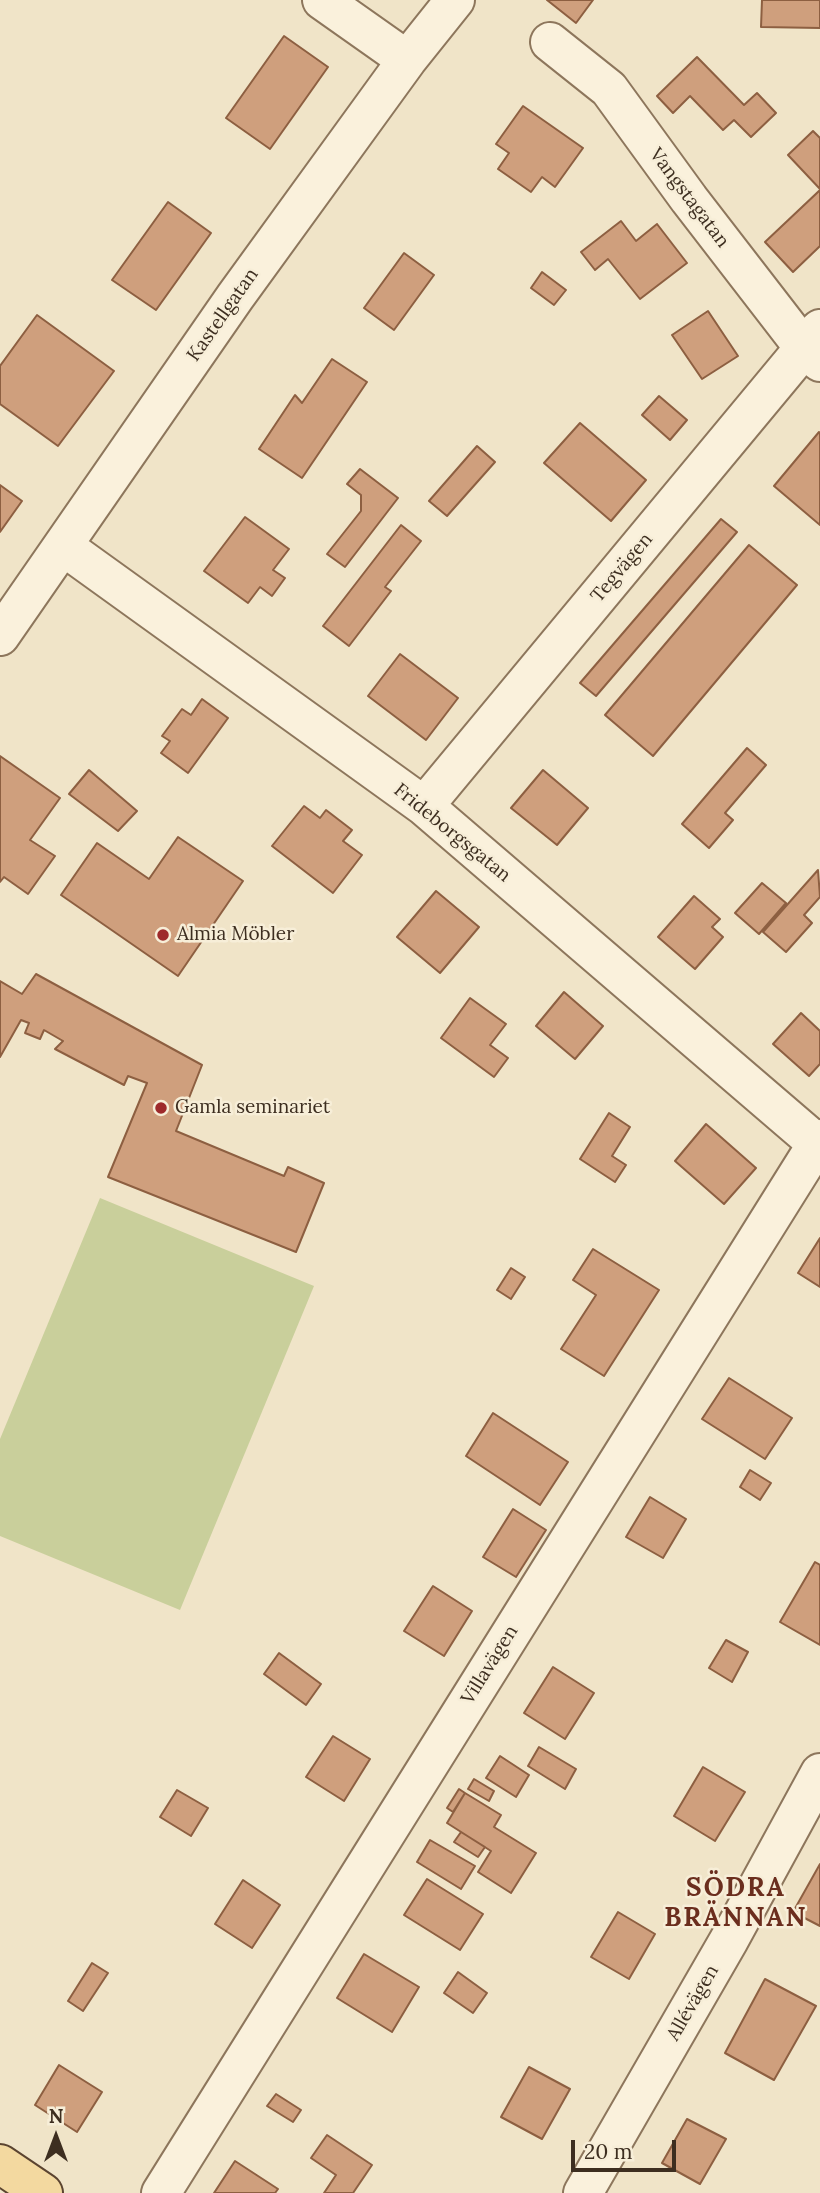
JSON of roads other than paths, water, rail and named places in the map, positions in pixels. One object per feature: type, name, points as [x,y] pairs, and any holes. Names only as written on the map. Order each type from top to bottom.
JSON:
[{"type":"main road","points":[[0,2164],[43,2193]]},
{"type":"street","points":[[322,0],[407,60]]},
{"type":"street","name":"Kastellgatan","points":[[0,636],[235,297],[407,60],[455,0]]},
{"type":"street","name":"Vangstagatan","points":[[550,42],[609,89],[689,199],[815,346]]},
{"type":"street","name":"Tegvägen","points":[[424,806],[815,346]]},
{"type":"street","name":"Frideborgsgatan","points":[[63,547],[424,806],[819,1142]]},
{"type":"street","name":"Villavägen","points":[[161,2193],[819,1142]]},
{"type":"street","name":"Allévägen","points":[[583,2193],[729,1940],[820,1773]]},
{"type":"place","name":"Almia Möbler","points":[[163,935]]},
{"type":"place","name":"Gamla seminariet","points":[[161,1108]]},
{"type":"district","name":"SÖDRA BRÄNNAN","points":[[736,1904]]}]
